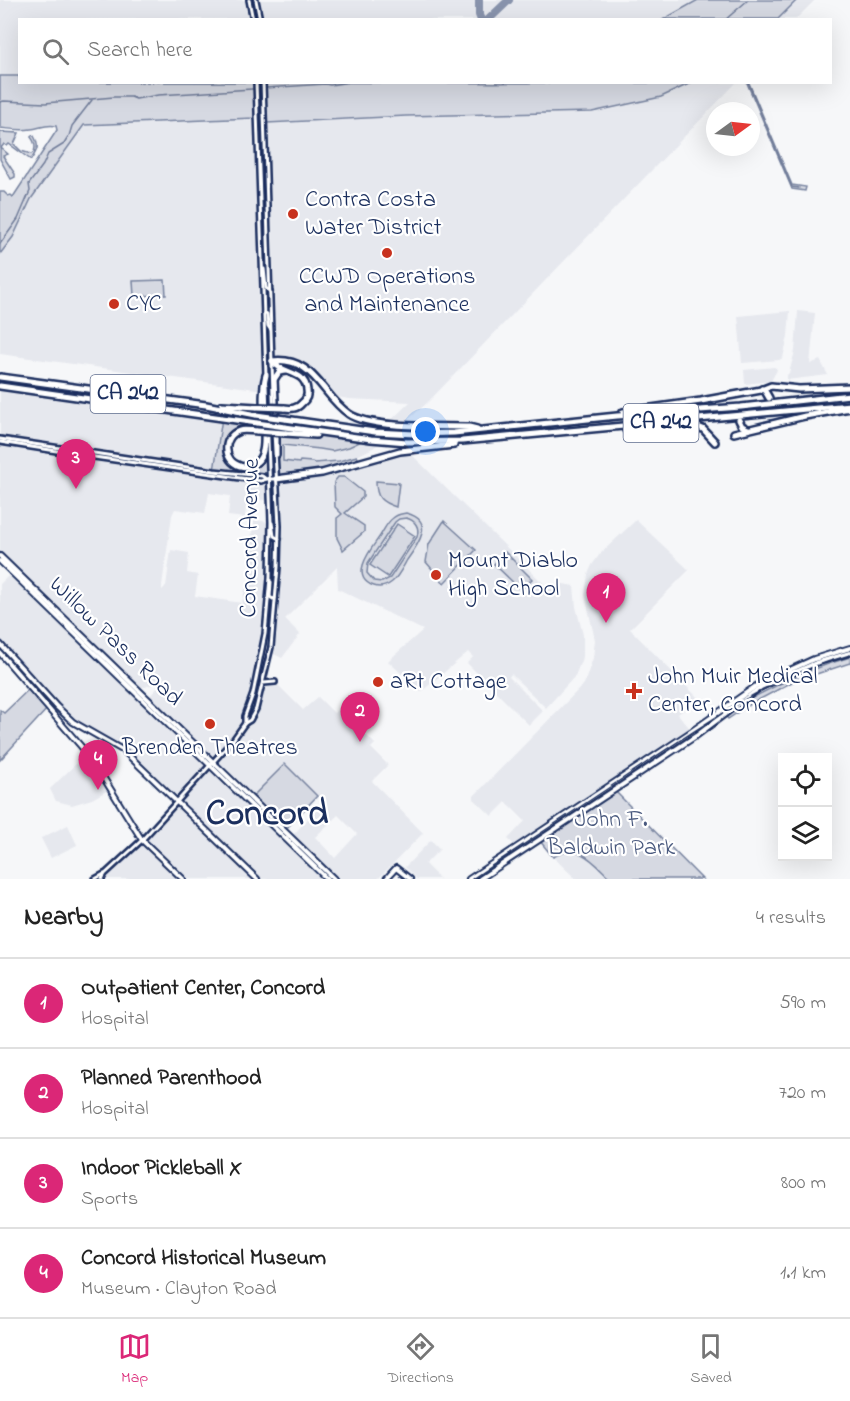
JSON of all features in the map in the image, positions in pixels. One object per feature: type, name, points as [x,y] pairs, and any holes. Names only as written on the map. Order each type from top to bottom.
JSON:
[{"type":"highway","points":[[270,363],[286,361],[303,368],[313,375],[352,417],[371,423],[469,427],[478,430]]},
{"type":"highway","points":[[206,405],[291,409],[302,404],[307,395],[307,389],[302,378],[270,363]]},
{"type":"highway","points":[[275,378],[279,372],[288,371]]},
{"type":"highway","points":[[266,375],[263,386],[264,444],[262,456],[257,462],[245,467],[233,463],[226,451],[229,438],[237,431],[257,431],[285,430]]},
{"type":"highway","name":"CA 242","points":[[0,377],[206,405],[365,431],[415,434],[454,434],[617,416],[741,407],[850,395]]},
{"type":"highway","name":"CA 242","points":[[0,386],[256,423],[285,430],[406,442],[462,441],[850,406]]},
{"type":"highway","points":[[617,416],[621,412],[701,401],[771,386],[799,389],[850,387]]},
{"type":"highway","points":[[762,389],[769,398]]},
{"type":"highway","points":[[734,433],[850,406]]},
{"type":"highway","points":[[740,420],[742,426],[748,429]]},
{"type":"highway","points":[[588,430],[693,425],[703,429],[715,442]]},
{"type":"highway","points":[[271,479],[322,473],[399,451],[454,445],[462,441]]},
{"type":"main road","points":[[249,0],[253,18]]},
{"type":"main road","points":[[256,0],[260,18]]},
{"type":"main road","name":"Concord Avenue","points":[[256,84],[264,312],[270,363],[275,460]]},
{"type":"main road","name":"Concord Avenue","points":[[245,723],[245,716],[254,692],[265,634],[270,578],[271,479],[266,375],[270,363],[271,330],[263,84]]},
{"type":"main road","points":[[262,267],[265,273],[266,288],[270,292]]},
{"type":"main road","points":[[264,312],[267,314],[268,326],[271,330]]},
{"type":"main road","name":"Concord Avenue","points":[[245,723],[250,720],[256,709],[262,685],[271,647],[276,598],[279,526],[271,479],[278,445],[275,378],[270,363]]},
{"type":"main road","points":[[0,441],[223,476],[261,481],[271,479]]},
{"type":"main road","points":[[271,522],[274,536],[279,539]]},
{"type":"main road","name":"Willow Pass Road","points":[[0,556],[327,879]]},
{"type":"main road","name":"Willow Pass Road","points":[[0,561],[334,879]]},
{"type":"main road","points":[[270,578],[270,597],[276,598]]},
{"type":"main road","points":[[0,644],[73,722],[124,751],[257,879]]},
{"type":"main road","points":[[469,879],[759,684],[814,659],[850,648]]},
{"type":"main road","points":[[0,653],[92,759],[142,840],[183,879]]},
{"type":"main road","points":[[480,879],[696,736],[761,687],[816,663],[850,653]]},
{"type":"main road","points":[[262,685],[275,682]]},
{"type":"main road","points":[[95,879],[105,874],[142,840],[233,740],[245,723]]},
{"type":"main road","points":[[595,795],[598,801]]},
{"type":"main road","points":[[386,879],[396,868],[410,879]]},
{"type":"main road","points":[[102,879],[105,874]]},
{"type":"shaded area","points":[[0,0],[249,0],[253,18],[18,18],[18,76],[0,76]]},
{"type":"shaded area","points":[[256,0],[698,0],[667,18],[260,18]]},
{"type":"shaded area","points":[[797,0],[815,0],[797,18],[779,18]]},
{"type":"shaded area","points":[[689,84],[735,84],[718,102],[706,102],[706,114],[428,402],[398,429],[373,448],[339,461],[300,463],[282,461],[283,445],[332,451],[360,443],[384,427],[410,402],[331,396],[313,375],[295,363],[272,361],[264,123],[406,116],[592,112],[661,97]]},
{"type":"shaded area","points":[[257,118],[266,360],[263,390],[0,354],[0,254],[13,237],[31,199],[84,125]]},
{"type":"shaded area","points":[[790,311],[783,358],[742,363],[738,316]]},
{"type":"shaded area","points":[[798,311],[815,313],[810,364],[820,360],[828,375],[787,380],[795,351]]},
{"type":"shaded area","points":[[774,367],[777,370],[771,381],[745,384],[744,370]]},
{"type":"shaded area","points":[[0,386],[222,418],[214,471],[0,439]]},
{"type":"shaded area","points":[[0,442],[270,482],[270,501],[247,498],[245,518],[228,516],[230,496],[209,493],[205,513],[175,509],[172,515],[162,590],[166,586],[171,550],[189,553],[187,573],[198,575],[195,596],[242,603],[245,589],[250,589],[254,563],[248,562],[254,520],[271,522],[265,634],[245,722],[250,720],[256,709],[265,683],[275,682],[303,710],[318,697],[334,713],[339,708],[375,744],[371,748],[388,765],[372,781],[423,833],[378,879],[338,879],[293,835],[321,805],[321,800],[285,765],[250,799],[147,699],[163,681],[145,687],[134,687],[0,556]],"holes":[[[338,815],[357,834],[335,858],[315,837]]]},
{"type":"shaded area","name":"Mount Diablo High School","points":[[407,450],[545,585],[541,589],[545,593],[558,583],[574,586],[576,607],[583,635],[583,651],[575,676],[546,708],[511,674],[509,677],[543,711],[529,725],[467,663],[473,657],[468,652],[421,692],[388,661],[423,630],[338,589],[337,567],[285,619],[300,634],[282,658],[270,652],[275,613],[279,526],[276,479]]},
{"type":"shaded area","name":"John Muir Medical Center, Concord","points":[[636,520],[689,570],[630,629],[699,699],[678,714],[692,731],[517,847],[508,839],[525,821],[506,802],[492,816],[474,799],[474,796],[584,684],[593,658],[595,640],[585,595],[588,574],[600,554]]},
{"type":"shaded area","points":[[12,572],[327,879],[102,879],[142,840],[176,801],[124,751],[73,722],[0,644],[0,584]]},
{"type":"shaded area","points":[[87,753],[110,789],[92,799],[72,805],[56,801],[50,789]]},
{"type":"shaded area","points":[[68,825],[77,845],[51,858],[41,838]]},
{"type":"shaded area","points":[[431,840],[440,849],[425,864],[440,879],[417,879],[405,867]]},
{"type":"shaded area","points":[[568,851],[584,854],[611,879],[576,879],[553,857]]},
{"type":"green space","points":[[698,0],[797,0],[779,18],[666,18]]},
{"type":"green space","points":[[0,76],[18,76],[18,84],[689,84],[661,97],[592,112],[406,116],[267,123],[267,112],[255,112],[254,118],[84,125],[31,199],[13,237],[0,254],[0,192],[13,197],[57,130],[56,126],[23,130],[0,128]]},
{"type":"green space","points":[[747,84],[749,84],[757,102]]},
{"type":"green space","points":[[760,109],[792,185],[806,187],[805,191],[792,189]]},
{"type":"green space","points":[[0,132],[19,133],[14,144],[21,151],[31,154],[35,148],[32,135],[37,143],[36,151],[31,160],[9,144],[7,146],[4,144],[1,148],[8,154],[3,156],[15,174],[15,177],[11,179],[0,159]]},
{"type":"green space","points":[[165,280],[166,295],[134,296],[133,281]]},
{"type":"green space","points":[[222,418],[263,424],[268,432],[270,477],[214,471]],"holes":[[[244,430],[264,432],[262,456],[245,467],[229,458],[226,451],[233,435]]]},
{"type":"green space","points":[[277,433],[332,437],[338,435],[366,439],[349,447],[332,451],[283,445],[283,461],[314,463],[339,461],[357,456],[360,462],[341,468],[276,479]]},
{"type":"green space","points":[[338,477],[344,477],[363,492],[363,497],[345,513],[364,526],[364,532],[343,550],[337,538],[337,518],[342,514],[335,507],[334,482]]},
{"type":"green space","points":[[376,481],[399,483],[396,507],[380,498]]},
{"type":"green space","points":[[406,513],[415,516],[420,521],[422,534],[419,540],[394,580],[379,587],[366,582],[362,570],[372,548],[389,522],[396,516]],"holes":[[[399,519],[409,519],[417,527],[417,537],[390,578],[382,582],[374,581],[367,573],[368,563],[395,522]]]},
{"type":"green space","points":[[444,521],[476,550],[444,583],[426,562],[429,544]]},
{"type":"green space","points":[[397,524],[415,536],[388,577],[370,565]]},
{"type":"green space","points":[[505,552],[532,579],[521,590],[494,564]]},
{"type":"green space","points":[[850,657],[850,663],[792,682],[728,719],[724,714],[785,681]]},
{"type":"green space","points":[[30,688],[48,708],[0,760],[0,710],[4,713]]},
{"type":"green space","points":[[285,764],[317,796],[285,830],[250,799]]},
{"type":"green space","name":"John F. Baldwin Park","points":[[614,790],[702,879],[611,879],[592,861],[578,853],[563,853],[553,857],[539,840]]},
{"type":"waterway","points":[[727,18],[748,0]]},
{"type":"waterway","points":[[0,102],[45,103],[114,97],[136,99],[158,95],[325,84]]},
{"type":"waterway","points":[[325,84],[337,84]]},
{"type":"waterway","points":[[749,84],[790,183],[792,187],[799,188]]},
{"type":"waterway","points":[[0,244],[18,219],[30,191],[29,184],[48,154],[64,144],[72,126],[92,100]]},
{"type":"taxiway","points":[[479,0],[480,18]]},
{"type":"taxiway","points":[[490,18],[509,0]]},
{"type":"railway","points":[[472,879],[744,700],[795,675],[850,655]]},
{"type":"place","name":"Contra Costa Water District","points":[[293,214]]},
{"type":"place","name":"CCWD Operations and Maintenance","points":[[387,253]]},
{"type":"place","name":"CYC","points":[[114,304]]},
{"type":"place","name":"Indoor Pickleball X","points":[[76,489]]},
{"type":"place","name":"Mount Diablo High School","points":[[436,575]]},
{"type":"place","name":"Outpatient Center, Concord","points":[[606,623]]},
{"type":"place","name":"aRt Cottage","points":[[378,682]]},
{"type":"place","name":"John Muir Medical Center, Concord","points":[[634,691]]},
{"type":"place","name":"Brenden Theatres","points":[[210,724]]},
{"type":"place","name":"Planned Parenthood","points":[[360,742]]},
{"type":"place","name":"Concord Historical Museum","points":[[98,790]]},
{"type":"district","name":"Concord","points":[[267,815]]}]
